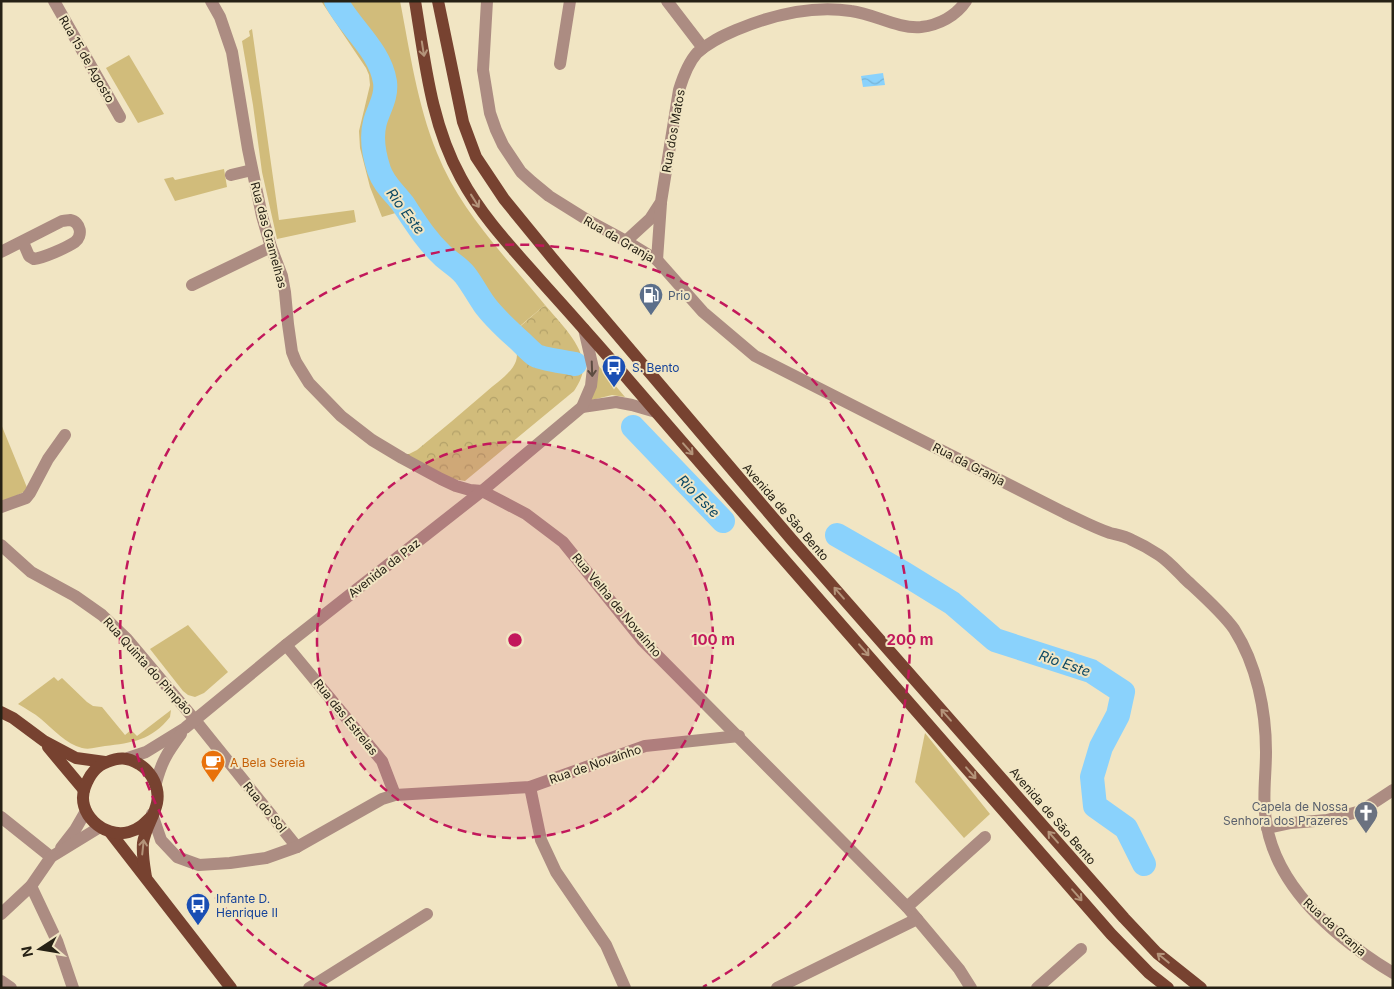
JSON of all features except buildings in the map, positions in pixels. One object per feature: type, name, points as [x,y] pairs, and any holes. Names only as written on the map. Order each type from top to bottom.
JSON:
[{"type":"main road","points":[[415,1],[428,82],[435,112],[444,141],[460,178],[479,208],[1111,934],[1149,973],[1168,988]]},
{"type":"main road","name":"Avenida de São Bento","points":[[438,1],[463,122],[476,157],[504,199],[553,260],[792,540],[1124,918],[1157,954],[1201,988]]},
{"type":"main road","points":[[1,712],[13,718],[44,742],[76,758],[104,762],[128,758],[141,765],[148,772],[156,783],[157,803],[144,840],[142,854],[146,877]]},
{"type":"main road","points":[[44,742],[84,790]]},
{"type":"main road","points":[[104,762],[92,772],[84,790],[86,811],[93,821],[105,830],[146,877],[231,988]]},
{"type":"main road","points":[[105,830],[128,832],[141,827],[152,816]]},
{"type":"street","name":"Rua 15 de Agosto","points":[[54,1],[120,116]]},
{"type":"street","name":"Rua das Gramelhas","points":[[211,1],[220,17],[232,52],[252,170],[270,247],[282,276],[292,352],[296,362],[309,383],[353,426],[387,449],[448,483],[470,490],[482,491]]},
{"type":"street","name":"Rua da Granja","points":[[487,1],[483,70],[490,112],[503,145],[521,172],[532,182],[549,196],[589,222],[626,241],[656,260],[703,312],[755,356],[1066,513],[1109,533],[1130,538],[1159,555],[1206,599],[1233,628],[1252,668],[1264,718],[1266,752],[1265,814],[1270,839],[1280,866],[1300,895],[1342,938],[1393,973]]},
{"type":"street","points":[[560,64],[570,1]]},
{"type":"street","points":[[667,1],[703,48]]},
{"type":"street","name":"Rua dos Matos","points":[[656,260],[661,202],[682,79],[696,54],[703,48],[717,38],[752,23],[786,14],[822,9],[853,11],[902,26],[923,27],[947,19],[958,11],[966,1]]},
{"type":"street","points":[[231,175],[252,170]]},
{"type":"street","name":"Rua dos Matos","points":[[626,241],[650,220],[661,202]]},
{"type":"street","points":[[1,252],[23,242]]},
{"type":"street","points":[[192,285],[270,247]]},
{"type":"street","name":"Avenida da Paz","points":[[128,758],[146,752],[190,724],[286,645],[482,491],[582,407],[591,386],[593,368],[584,329]]},
{"type":"street","points":[[582,407],[616,402],[656,412]]},
{"type":"street","points":[[1,507],[26,498],[48,459],[65,435]]},
{"type":"street","name":"Rua Velha de Novaínho","points":[[482,491],[526,514],[563,542],[642,640],[739,736]]},
{"type":"street","name":"Rua Quinta do Pimpão","points":[[1,545],[30,572],[75,596],[102,615],[127,639],[190,724]]},
{"type":"street","name":"Rua das Estrelas","points":[[286,645],[382,762],[395,796]]},
{"type":"street","name":"Avenida da Paz","points":[[156,783],[160,765],[190,724]]},
{"type":"street","name":"Rua do Sol","points":[[190,724],[297,847]]},
{"type":"street","points":[[739,736],[907,907],[959,969],[971,988]]},
{"type":"street","name":"Rua de Novaínho","points":[[152,816],[161,840],[177,857],[199,865],[230,863],[266,858],[297,847],[382,799],[395,796],[530,787],[645,746],[739,736]]},
{"type":"street","points":[[530,787],[542,840],[556,872],[606,945],[624,988]]},
{"type":"street","points":[[1267,828],[1291,823],[1327,820],[1360,811],[1393,790]]},
{"type":"street","points":[[1,914],[31,886],[75,830],[86,811]]},
{"type":"street","points":[[1,817],[55,854]]},
{"type":"street","points":[[55,854],[105,830]]},
{"type":"street","points":[[907,907],[985,837]]},
{"type":"street","points":[[31,886],[58,941],[73,988]]},
{"type":"street","points":[[308,988],[427,914]]},
{"type":"street","points":[[777,988],[917,919]]},
{"type":"street","points":[[1037,988],[1081,949]]},
{"type":"street","points":[[1,981],[11,988]]},
{"type":"green space","points":[[321,1],[332,1],[372,59],[380,75],[382,93],[371,123],[370,147],[376,170],[399,212],[382,217],[370,187],[360,148],[359,131],[370,85],[369,75]]},
{"type":"green space","points":[[338,1],[400,1],[424,116],[437,153],[447,174],[458,194],[485,233],[545,305],[514,331],[489,306],[468,273],[428,236],[405,201],[393,189],[385,177],[376,146],[376,128],[391,88],[380,58],[368,39],[349,18]]},
{"type":"green space","points":[[252,29],[279,220],[354,210],[356,222],[277,239],[262,172],[242,41],[250,36],[249,31]]},
{"type":"green space","points":[[129,55],[164,114],[138,123],[106,68]]},
{"type":"green space","points":[[224,169],[227,187],[175,201],[164,179],[173,177],[175,180]]},
{"type":"green space","points":[[545,305],[570,335],[583,361],[582,376],[574,391],[465,481],[452,479],[403,454],[409,454],[417,450],[507,374],[517,358],[516,348],[509,336]]},
{"type":"green space","points":[[597,364],[625,397],[612,395],[588,401]]},
{"type":"green space","points":[[1,424],[28,490],[1,503]]},
{"type":"green space","points":[[188,625],[228,672],[204,693],[195,697],[183,691],[150,649]]},
{"type":"green space","points":[[54,677],[58,681],[62,678],[93,706],[102,707],[125,735],[131,730],[137,736],[171,710],[170,717],[156,731],[133,742],[91,749],[76,746],[60,736],[36,715],[18,704]]},
{"type":"green space","points":[[925,733],[990,814],[964,838],[915,782]]},
{"type":"water","points":[[883,73],[885,85],[863,87],[861,76]]},
{"type":"waterway","name":"Rio Este","points":[[336,1],[371,49],[382,70],[385,93],[375,122],[373,140],[377,164],[389,188],[431,243],[445,258],[463,272],[484,304],[501,324],[535,355],[575,364]]},
{"type":"waterway","name":"Rio Este","points":[[633,427],[723,521]]},
{"type":"waterway","name":"Rio Este","points":[[837,535],[952,603],[995,640],[1091,671],[1123,692],[1118,715],[1101,747],[1092,777],[1095,806],[1126,828],[1144,864]]},
{"type":"place","name":"Prio","points":[[651,316]]},
{"type":"place","name":"S. Bento","points":[[614,388]]},
{"type":"place","name":"A Bela Sereia","points":[[213,783]]},
{"type":"place","name":"Capela de Nossa Senhora dos Prazeres","points":[[1366,834]]},
{"type":"place","name":"Infante D. Henrique II","points":[[198,926]]}]
